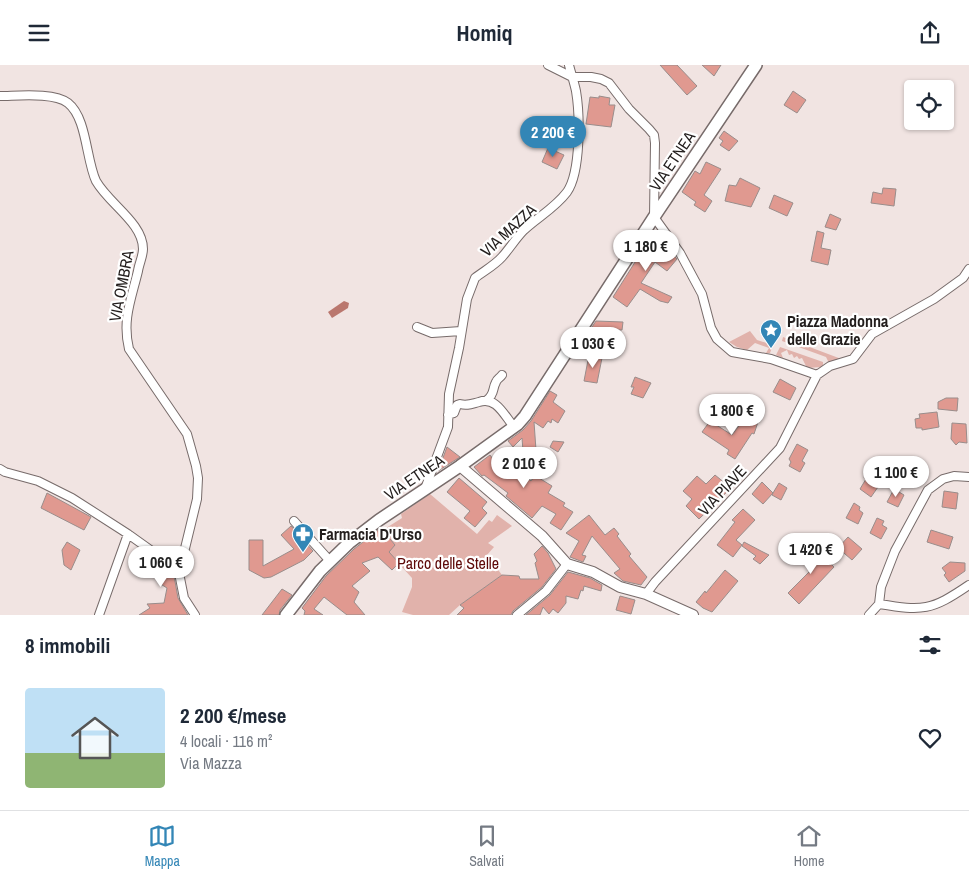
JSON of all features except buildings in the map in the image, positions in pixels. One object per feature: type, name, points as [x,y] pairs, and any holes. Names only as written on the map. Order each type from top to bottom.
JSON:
[{"type":"main road","name":"VIA ETNEA","points":[[286,615],[320,571],[349,543],[379,520],[460,466],[514,427],[525,416],[654,217],[756,65]]},
{"type":"street","points":[[548,65],[572,77],[591,77],[609,83],[654,135],[654,217],[680,253],[702,294],[710,328],[724,346],[732,352],[771,359],[817,375],[830,366],[853,359],[872,334],[934,299],[963,278],[969,269]]},
{"type":"street","name":"VIA MAZZA","points":[[424,491],[448,427],[449,394],[467,299],[475,277],[502,257],[523,232],[561,199],[568,191],[572,181],[576,169],[578,119],[576,91],[569,65]]},
{"type":"street","name":"VIA OMBRA","points":[[0,96],[55,97],[69,104],[81,126],[95,178],[107,197],[139,232],[143,251],[125,320],[128,343],[135,359],[186,434],[198,478],[197,499],[184,560],[179,573]]},
{"type":"street","points":[[417,327],[432,333],[461,331]]},
{"type":"street","points":[[448,415],[454,413],[457,405],[467,406],[488,400],[494,392],[495,382],[502,375]]},
{"type":"street","name":"VIA PIAVE","points":[[646,594],[780,448],[817,375]]},
{"type":"street","points":[[488,400],[493,401],[514,427]]},
{"type":"street","points":[[460,466],[542,537],[567,564],[593,572],[620,587],[646,594],[693,615]]},
{"type":"street","points":[[0,469],[38,481],[85,506],[170,564],[179,573],[184,598],[195,615]]},
{"type":"street","points":[[868,615],[879,604],[882,587],[895,551],[928,490],[943,479],[954,476],[969,477]]},
{"type":"street","points":[[294,521],[330,561]]},
{"type":"street","points":[[99,615],[128,534]]},
{"type":"street","points":[[517,615],[546,591],[567,564]]},
{"type":"street","points":[[879,604],[921,609],[937,605],[969,585]]},
{"type":"green space","points":[[750,331],[757,340],[773,345],[770,353],[766,353],[769,348],[755,343],[747,350],[729,342]]},
{"type":"green space","points":[[783,337],[844,360],[829,363],[826,357],[782,341]]},
{"type":"green space","points":[[780,347],[823,362],[823,365],[821,367],[807,368],[802,358],[799,359],[797,356],[794,358],[792,354],[789,355],[787,350],[781,353],[783,358],[776,355]]},
{"type":"green space","name":"Parco delle Stelle","points":[[430,494],[477,534],[489,520],[492,522],[497,515],[512,526],[488,543],[494,547],[487,555],[502,575],[449,615],[413,615],[402,612],[412,587],[412,578],[388,552],[395,545],[383,530],[402,518],[401,514]]},
{"type":"shaded area","points":[[344,301],[349,303],[348,308],[332,318],[328,312]]},
{"type":"place","name":"Piazza Madonna delle Grazie","points":[[771,349]]},
{"type":"place","name":"Farmacia D'Urso","points":[[303,553]]}]
